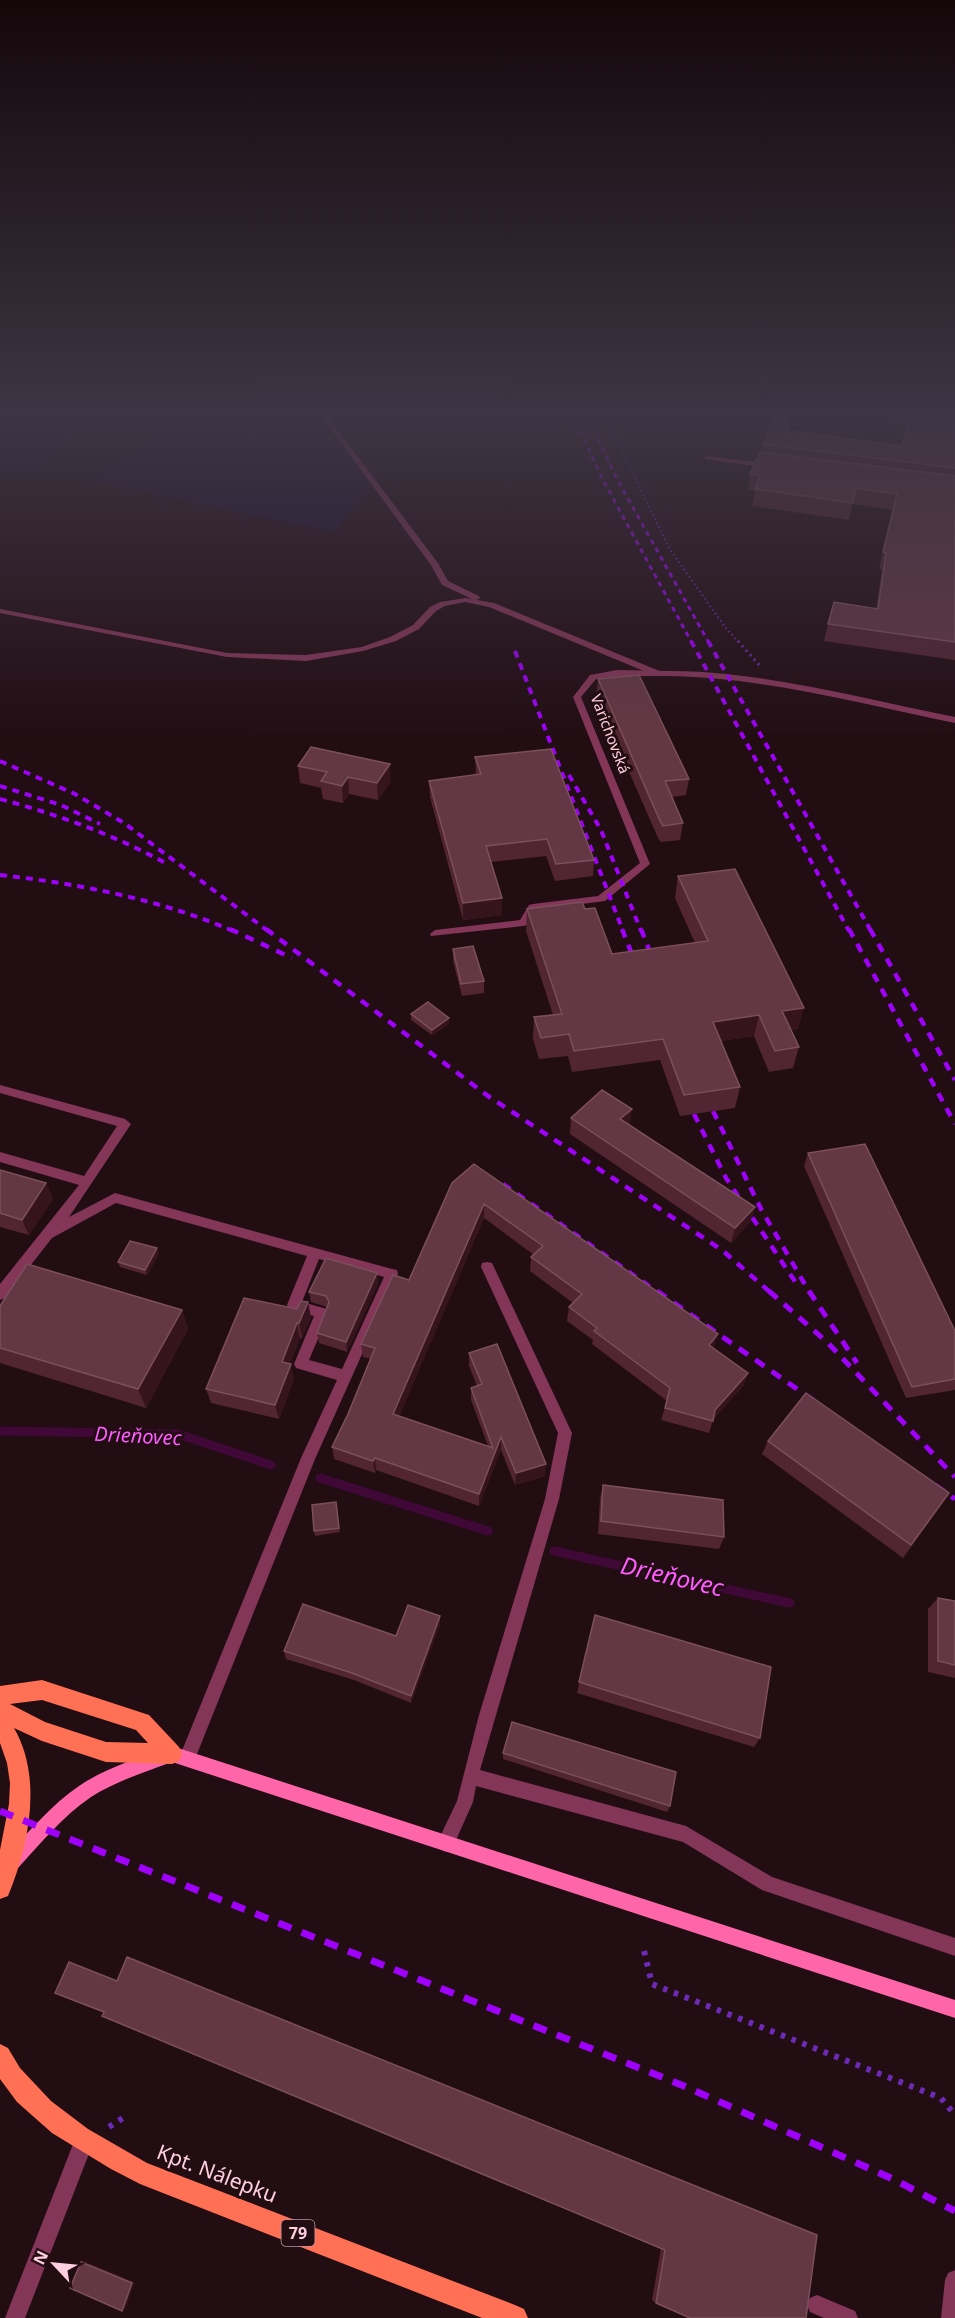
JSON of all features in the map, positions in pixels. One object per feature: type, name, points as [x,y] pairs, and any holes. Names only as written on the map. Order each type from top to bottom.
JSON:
[{"type":"main road","points":[[0,1696],[42,1690],[142,1722],[179,1756]]},
{"type":"main road","points":[[0,1710],[42,1731],[106,1752],[179,1756]]},
{"type":"main road","points":[[0,1724],[15,1750],[20,1769],[21,1789],[18,1818],[3,1879]]},
{"type":"main road","name":"Kpt. Nálepku","points":[[0,2056],[18,2085],[55,2121],[84,2141],[140,2172],[514,2318]]},
{"type":"street","points":[[402,521],[435,565],[445,583],[491,605],[658,674]]},
{"type":"street","points":[[0,611],[227,655],[296,658],[363,649],[393,639],[416,627],[433,609],[443,604],[465,600],[491,605]]},
{"type":"street","name":"Varichovská","points":[[435,934],[523,923],[533,907],[601,898],[645,864],[577,697],[593,677],[617,673],[729,677],[955,720]]},
{"type":"street","points":[[0,1089],[125,1124],[50,1234],[0,1294]]},
{"type":"street","points":[[0,1157],[87,1182]]},
{"type":"street","points":[[50,1234],[114,1198],[392,1274],[308,1458],[179,1756]]},
{"type":"street","points":[[315,1253],[294,1305],[322,1313],[301,1364],[345,1376]]},
{"type":"street","points":[[446,1843],[465,1802],[470,1776],[552,1499],[565,1433],[487,1267]]},
{"type":"street","points":[[3,1879],[56,1815],[86,1792],[118,1775],[179,1756],[955,2009]]},
{"type":"street","points":[[470,1776],[686,1834],[768,1884],[955,1947]]},
{"type":"street","points":[[15,2318],[84,2141]]},
{"type":"street","points":[[951,2318],[955,2280]]},
{"type":"street","points":[[817,2305],[848,2318]]},
{"type":"path","points":[[656,521],[669,548],[725,627],[778,685]]},
{"type":"path","points":[[644,1951],[652,1984],[941,2098],[955,2115]]},
{"type":"shaded area","points":[[282,521],[342,521],[333,532]]},
{"type":"building","points":[[890,521],[955,521],[955,642],[828,624],[834,602],[878,609],[886,553],[883,552]]},
{"type":"building","points":[[639,675],[689,779],[665,781],[683,823],[663,826],[660,821],[598,679]]},
{"type":"building","points":[[311,747],[390,764],[377,783],[348,777],[342,786],[321,781],[327,772],[298,766]]},
{"type":"building","points":[[551,749],[594,860],[556,864],[547,839],[486,846],[502,898],[463,903],[429,781],[481,774],[475,757]]},
{"type":"building","points":[[735,869],[804,1008],[782,1011],[799,1047],[775,1051],[759,1015],[713,1022],[740,1087],[684,1095],[663,1039],[574,1051],[569,1034],[541,1038],[534,1017],[562,1014],[527,909],[582,902],[585,909],[595,908],[612,954],[708,941],[678,876]]},
{"type":"building","points":[[473,946],[484,981],[461,984],[453,949]]},
{"type":"building","points":[[428,1002],[449,1018],[432,1030],[411,1014]]},
{"type":"building","points":[[602,1090],[632,1109],[620,1119],[755,1207],[735,1228],[571,1118]]},
{"type":"building","points":[[865,1144],[955,1331],[955,1379],[912,1387],[808,1153]]},
{"type":"building","points":[[474,1164],[718,1334],[709,1345],[748,1373],[715,1410],[713,1421],[665,1408],[670,1388],[594,1331],[597,1328],[569,1307],[582,1294],[531,1257],[543,1246],[484,1204],[393,1414],[493,1448],[471,1388],[482,1384],[469,1353],[497,1344],[546,1464],[516,1473],[501,1437],[479,1494],[375,1458],[373,1461],[332,1447],[375,1348],[361,1344],[393,1275],[409,1280],[452,1183]]},
{"type":"building","points":[[0,1170],[46,1183],[22,1220],[0,1213]]},
{"type":"building","points":[[130,1241],[157,1248],[145,1270],[118,1262]]},
{"type":"building","points":[[326,1258],[377,1273],[346,1342],[317,1333],[329,1302],[326,1296],[309,1292]]},
{"type":"building","points":[[27,1264],[182,1310],[138,1389],[0,1348],[0,1306]]},
{"type":"building","points":[[244,1298],[297,1309],[301,1301],[308,1302],[282,1362],[291,1364],[275,1405],[206,1389]]},
{"type":"building","points":[[806,1393],[949,1493],[911,1545],[768,1441]]},
{"type":"building","points":[[603,1485],[723,1500],[724,1537],[601,1521]]},
{"type":"building","points":[[336,1502],[339,1528],[314,1531],[312,1505]]},
{"type":"building","points":[[938,1598],[955,1601],[955,1665],[938,1661]]},
{"type":"building","points":[[303,1604],[396,1636],[408,1605],[440,1616],[411,1696],[352,1673],[284,1651]]},
{"type":"building","points":[[595,1615],[771,1667],[760,1738],[579,1682]]},
{"type":"building","points":[[512,1722],[676,1772],[670,1806],[503,1753]]},
{"type":"building","points":[[127,1957],[817,2235],[806,2318],[690,2318],[656,2303],[665,2250],[102,2016],[104,2012],[55,1993],[69,1962],[117,1981]]},
{"type":"building","points":[[81,2262],[132,2283],[122,2311],[70,2288]]},
{"type":"waterway","name":"Drieňovec","points":[[0,1431],[178,1434],[271,1465]]},
{"type":"waterway","name":"Drieňovec","points":[[320,1478],[488,1531]]},
{"type":"waterway","name":"Drieňovec","points":[[554,1551],[790,1603]]},
{"type":"railway","points":[[625,521],[692,643]]},
{"type":"railway","points":[[641,521],[709,643]]},
{"type":"railway","points":[[691,641],[849,931]]},
{"type":"railway","points":[[708,641],[871,931]]},
{"type":"railway","points":[[515,651],[623,931]]},
{"type":"railway","points":[[0,761],[75,794],[124,823],[268,931]]},
{"type":"railway","points":[[569,775],[601,830],[641,931]]},
{"type":"railway","points":[[0,786],[61,805],[100,824]]},
{"type":"railway","points":[[0,799],[86,827],[128,844],[169,865]]},
{"type":"railway","points":[[0,875],[119,894],[177,910],[233,931]]},
{"type":"railway","points":[[230,929],[292,958]]},
{"type":"railway","points":[[266,929],[488,1096],[722,1250],[771,1293]]},
{"type":"railway","points":[[622,929],[637,967]]},
{"type":"railway","points":[[641,929],[655,965]]},
{"type":"railway","points":[[849,929],[955,1124]]},
{"type":"railway","points":[[870,929],[955,1080]]},
{"type":"railway","points":[[713,1111],[761,1209],[810,1293]]},
{"type":"railway","points":[[694,1114],[726,1178],[796,1283]]},
{"type":"railway","points":[[503,1184],[659,1293]]},
{"type":"railway","points":[[657,1291],[817,1403]]},
{"type":"railway","points":[[769,1291],[827,1342],[955,1477]]},
{"type":"railway","points":[[809,1291],[857,1363]]},
{"type":"railway","points":[[935,1485],[955,1499]]},
{"type":"railway","points":[[0,1811],[684,2086],[893,2179],[955,2211]]}]
